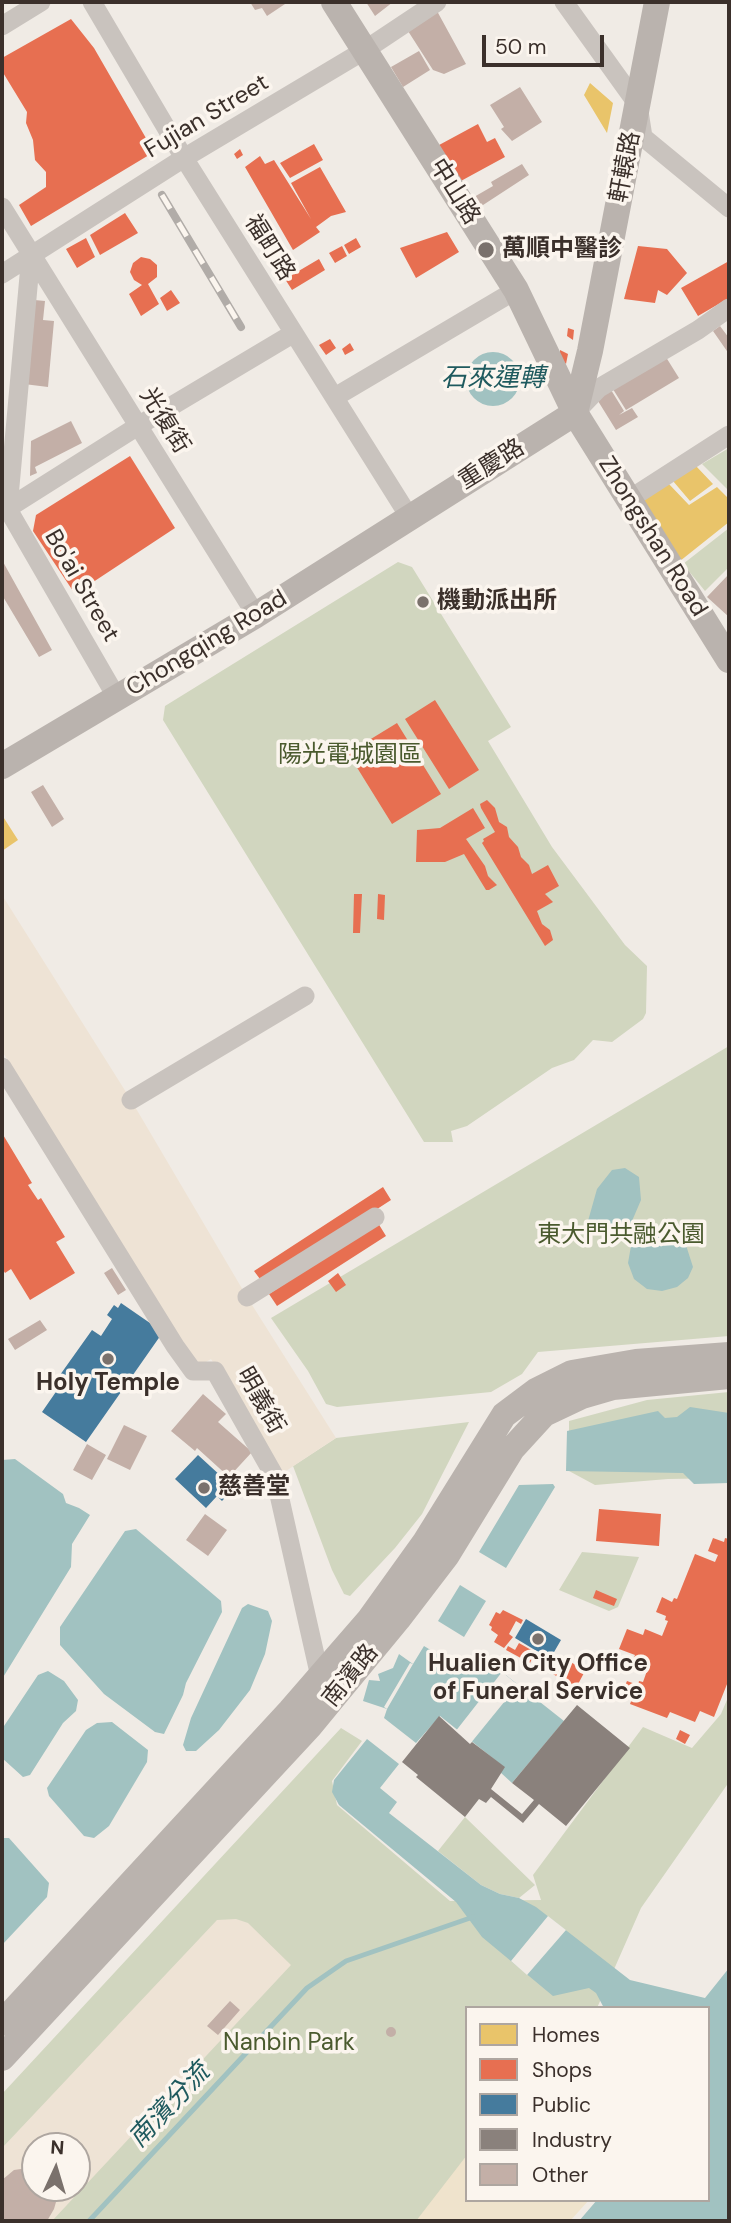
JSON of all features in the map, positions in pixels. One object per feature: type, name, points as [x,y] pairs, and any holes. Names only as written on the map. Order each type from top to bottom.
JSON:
[{"type":"main road","points":[[334,2],[365,50]]},
{"type":"main road","name":"軒轅路","points":[[575,414],[593,337],[657,2]]},
{"type":"main road","name":"中山路","points":[[365,50],[516,290],[575,414]]},
{"type":"main road","name":"Zhongshan Road","points":[[575,414],[729,660]]},
{"type":"main road","name":"重慶路","points":[[410,518],[575,414]]},
{"type":"main road","name":"Chongqing Road","points":[[2,766],[256,615],[410,518]]},
{"type":"main road","name":"南濱路","points":[[2,2058],[300,1737],[369,1620],[425,1542],[504,1415],[536,1391],[572,1373],[636,1362],[729,1355]]},
{"type":"main road","name":"南濱路","points":[[2,2022],[329,1685],[447,1555],[512,1449],[544,1414],[582,1396],[613,1387],[729,1376]]},
{"type":"street","points":[[2,26],[41,2]]},
{"type":"street","name":"福町路","points":[[92,2],[184,158],[410,518]]},
{"type":"street","name":"Fujian Street","points":[[2,274],[438,2]]},
{"type":"street","points":[[564,2],[638,105],[643,137],[729,208]]},
{"type":"street","name":"光復街","points":[[2,207],[256,615]]},
{"type":"street","points":[[4,506],[31,254]]},
{"type":"street","points":[[335,397],[516,290]]},
{"type":"street","points":[[575,414],[599,388],[698,330],[729,308]]},
{"type":"street","points":[[4,506],[294,333]]},
{"type":"street","points":[[628,500],[729,435]]},
{"type":"street","name":"Bo'ai Street","points":[[4,506],[117,698]]},
{"type":"street","points":[[131,1100],[305,996]]},
{"type":"street","name":"明義街","points":[[2,1067],[175,1346],[193,1371],[215,1371],[275,1476],[329,1685]]},
{"type":"street","points":[[247,1297],[375,1217]]},
{"type":"green space","points":[[729,448],[729,491],[702,464]]},
{"type":"green space","points":[[729,528],[729,567],[705,591],[683,564]]},
{"type":"green space","name":"陽光電城園區","points":[[398,562],[412,567],[511,727],[488,741],[552,847],[625,945],[647,966],[646,1013],[643,1019],[612,1042],[593,1040],[574,1060],[552,1068],[467,1126],[451,1131],[453,1142],[424,1142],[163,720],[165,706]]},
{"type":"green space","name":"東大門共融公園","points":[[729,1046],[729,1336],[538,1352],[522,1374],[491,1392],[337,1407],[326,1404],[308,1371],[271,1318]]},
{"type":"green space","points":[[729,1392],[729,1478],[668,1479],[595,1485],[569,1471],[569,1421],[647,1400]]},
{"type":"green space","points":[[469,1422],[422,1514],[395,1548],[350,1596],[344,1594],[332,1570],[293,1466],[336,1438]]},
{"type":"green space","points":[[582,1552],[639,1557],[618,1607],[609,1611],[559,1590]]},
{"type":"green space","name":"Nanbin Park","points":[[729,1695],[729,1782],[641,1908],[598,2006],[465,2006],[465,2195],[444,2221],[2,2221],[2,2094],[341,1728],[362,1741],[332,1781],[337,1805],[450,1901],[541,1900],[533,1875],[643,1727],[692,1748],[721,1714]]},
{"type":"green space","points":[[465,1817],[535,1885],[519,1898],[500,1894],[481,1885],[438,1851]]},
{"type":"sand","points":[[465,2158],[465,2202],[587,2202],[570,2221],[416,2221]]},
{"type":"shaded area","points":[[2,895],[131,1100],[247,1297],[336,1438],[283,1473],[211,1359],[196,1368],[2,1051]]},
{"type":"shaded area","points":[[236,1919],[248,1923],[291,1965],[91,2179],[91,2132],[21,2132],[21,2202],[70,2202],[52,2221],[2,2221],[2,2148],[217,1920]]},
{"type":"water","name":"石來運轉","points":[[493,352],[512,360],[520,379],[512,398],[493,406],[474,398],[466,379],[474,360]]},
{"type":"water","points":[[625,1168],[639,1177],[641,1200],[632,1221],[616,1237],[588,1221],[597,1189],[612,1170]]},
{"type":"water","points":[[669,1231],[684,1239],[693,1267],[688,1278],[677,1287],[662,1291],[647,1289],[634,1279],[628,1263],[631,1246],[644,1233]]},
{"type":"water","points":[[690,1407],[729,1413],[729,1483],[694,1484],[683,1473],[566,1471],[567,1431],[658,1411],[665,1418],[677,1417]]},
{"type":"water","points":[[15,1459],[63,1494],[66,1503],[90,1515],[72,1544],[71,1567],[2,1679],[2,1460]]},
{"type":"water","points":[[553,1484],[555,1487],[506,1568],[479,1552],[519,1485]]},
{"type":"water","points":[[136,1529],[221,1601],[222,1612],[164,1734],[155,1732],[104,1694],[60,1645],[60,1627],[125,1531]]},
{"type":"water","points":[[460,1585],[486,1601],[464,1637],[438,1621]]},
{"type":"water","points":[[248,1604],[268,1611],[272,1621],[265,1654],[250,1690],[219,1730],[196,1751],[186,1751],[183,1745],[191,1718],[242,1608]]},
{"type":"water","points":[[424,1646],[457,1666],[502,1672],[564,1721],[512,1783],[500,1772],[504,1767],[440,1716],[416,1743],[384,1718],[387,1709],[363,1701],[369,1680],[380,1681],[378,1674],[393,1668],[399,1654],[413,1664]]},
{"type":"water","points":[[48,1671],[64,1681],[78,1700],[76,1711],[63,1723],[30,1775],[23,1777],[2,1758],[2,1729],[38,1675]]},
{"type":"water","points":[[112,1722],[148,1750],[147,1762],[109,1826],[94,1838],[84,1836],[49,1796],[47,1788],[86,1730],[97,1723]]},
{"type":"water","points":[[367,1739],[399,1764],[380,1788],[397,1802],[389,1813],[481,1885],[536,1907],[630,1980],[705,1998],[729,1968],[729,2221],[579,2221],[595,2202],[710,2202],[710,2006],[603,2006],[596,1993],[589,1988],[553,1996],[482,1937],[456,1902],[339,1805],[332,1792],[334,1780]]},
{"type":"water","points":[[2,1838],[9,1838],[49,1883],[47,1897],[2,1945]]},
{"type":"pier","points":[[410,1663],[413,1664],[387,1709],[384,1707]]},
{"type":"pier","points":[[502,1672],[518,1685],[470,1744],[455,1732]]},
{"type":"pier","points":[[548,1916],[566,1930],[527,1975],[511,1961]]},
{"type":"building: Homes","points":[[590,83],[613,103],[607,133],[584,95]]},
{"type":"building: Homes","points":[[696,466],[713,484],[690,501],[673,481]]},
{"type":"building: Homes","points":[[668,483],[689,505],[717,487],[729,499],[729,522],[680,561],[641,497]]},
{"type":"building: Homes","points":[[2,815],[18,840],[2,851]]},
{"type":"building: Shops","points":[[71,19],[94,48],[154,152],[31,226],[19,205],[46,187],[46,172],[35,160],[33,140],[26,123],[27,112],[2,71],[2,58]]},
{"type":"building: Shops","points":[[478,124],[487,142],[495,138],[505,157],[448,188],[428,151]]},
{"type":"building: Shops","points":[[314,144],[323,160],[290,178],[280,163]]},
{"type":"building: Shops","points":[[240,149],[243,155],[237,159],[234,154]]},
{"type":"building: Shops","points":[[260,156],[265,164],[274,160],[311,219],[291,183],[320,167],[346,212],[331,216],[316,227],[320,232],[293,250],[245,167]]},
{"type":"building: Shops","points":[[125,213],[138,233],[100,255],[90,235]]},
{"type":"building: Shops","points":[[447,232],[459,252],[416,278],[400,248]]},
{"type":"building: Shops","points":[[86,238],[95,257],[77,268],[66,249]]},
{"type":"building: Shops","points":[[356,238],[361,247],[349,254],[344,245]]},
{"type":"building: Shops","points":[[342,246],[347,256],[335,263],[329,253]]},
{"type":"building: Shops","points":[[638,246],[667,249],[687,273],[667,295],[658,290],[655,303],[624,299]]},
{"type":"building: Shops","points":[[141,257],[150,259],[157,265],[157,277],[148,284],[159,304],[141,316],[129,294],[142,285],[134,280],[130,272],[133,263]]},
{"type":"building: Shops","points":[[319,259],[325,270],[292,290],[285,279]]},
{"type":"building: Shops","points":[[729,261],[729,298],[698,316],[681,288]]},
{"type":"building: Shops","points":[[171,290],[180,303],[167,311],[160,298]]},
{"type":"building: Shops","points":[[568,328],[574,330],[573,340],[567,336]]},
{"type":"building: Shops","points":[[330,339],[336,348],[326,355],[319,345]]},
{"type":"building: Shops","points":[[350,343],[354,350],[345,355],[342,349]]},
{"type":"building: Shops","points":[[560,350],[568,354],[566,364],[560,358]]},
{"type":"building: Shops","points":[[130,456],[175,528],[75,594],[33,531],[36,515]]},
{"type":"building: Shops","points":[[435,700],[479,770],[449,789],[405,719]]},
{"type":"building: Shops","points":[[397,723],[441,794],[392,824],[348,753]]},
{"type":"building: Shops","points":[[487,800],[495,808],[499,822],[507,827],[509,837],[518,847],[532,874],[548,865],[559,886],[545,894],[553,902],[537,911],[542,924],[550,930],[553,940],[545,946],[482,843],[483,839],[495,832],[480,804]]},
{"type":"building: Shops","points":[[473,808],[485,828],[466,839],[485,866],[488,876],[497,885],[489,890],[486,890],[464,854],[445,862],[416,862],[417,830],[440,828]]},
{"type":"building: Shops","points":[[354,894],[362,894],[360,933],[353,933]]},
{"type":"building: Shops","points":[[378,894],[385,895],[384,920],[377,919]]},
{"type":"building: Shops","points":[[2,1133],[32,1183],[28,1185],[38,1200],[41,1198],[65,1237],[56,1242],[75,1273],[30,1300],[11,1269],[5,1273],[2,1268]]},
{"type":"building: Shops","points":[[383,1187],[391,1200],[263,1283],[254,1271]]},
{"type":"building: Shops","points":[[378,1223],[386,1236],[277,1306],[269,1294]]},
{"type":"building: Shops","points":[[338,1273],[346,1285],[336,1292],[328,1281]]},
{"type":"building: Shops","points":[[599,1509],[661,1514],[659,1546],[596,1541]]},
{"type":"building: Shops","points":[[713,1538],[724,1542],[725,1538],[729,1539],[729,1679],[714,1717],[700,1711],[695,1722],[670,1712],[667,1718],[630,1704],[632,1699],[621,1695],[627,1681],[638,1685],[639,1681],[643,1682],[648,1668],[632,1662],[635,1655],[619,1649],[627,1629],[643,1635],[645,1629],[662,1636],[668,1621],[665,1620],[666,1616],[656,1612],[662,1597],[672,1602],[674,1598],[677,1599],[695,1554],[715,1562],[718,1555],[708,1551]]},
{"type":"building: Shops","points":[[596,1590],[617,1599],[614,1606],[593,1598]]},
{"type":"building: Shops","points":[[503,1610],[523,1620],[521,1624],[516,1621],[509,1634],[513,1637],[504,1648],[494,1642],[498,1635],[489,1625],[496,1612],[500,1614]]},
{"type":"building: Shops","points":[[519,1643],[547,1659],[540,1670],[535,1667],[538,1662],[532,1659],[530,1663],[506,1650],[508,1646],[515,1650]]},
{"type":"building: Shops","points":[[563,1657],[585,1671],[576,1688],[553,1674]]},
{"type":"building: Shops","points":[[680,1730],[690,1735],[685,1744],[676,1739]]},
{"type":"building: Public","name":"Holy Temple","points":[[121,1303],[163,1332],[86,1442],[42,1412],[60,1386],[55,1382],[92,1330],[101,1336],[112,1319],[107,1315],[114,1305],[118,1308]]},
{"type":"building: Public","points":[[198,1455],[234,1488],[222,1501],[217,1496],[206,1508],[175,1479]]},
{"type":"building: Public","points":[[526,1619],[561,1640],[550,1659],[515,1638]]},
{"type":"building: Industry","points":[[577,1705],[630,1748],[566,1826],[539,1804],[523,1823],[491,1797],[486,1803],[479,1799],[465,1817],[402,1762],[439,1716],[470,1744],[472,1742],[505,1767],[491,1789],[522,1814],[534,1800],[512,1783]]},
{"type":"building: Other","points":[[250,2],[288,2],[267,16],[262,8],[255,10]]},
{"type":"building: Other","points":[[366,2],[393,2],[375,16]]},
{"type":"building: Other","points":[[437,11],[466,64],[444,74],[433,70],[408,31]]},
{"type":"building: Other","points":[[419,51],[430,70],[403,87],[391,67]]},
{"type":"building: Other","points":[[520,87],[542,122],[512,141],[501,129],[504,127],[490,105]]},
{"type":"building: Other","points":[[522,164],[529,175],[480,207],[474,197],[493,186],[491,182]]},
{"type":"building: Other","points":[[24,299],[45,301],[43,320],[54,321],[48,387],[24,384]]},
{"type":"building: Other","points":[[720,326],[729,338],[729,354],[713,331]]},
{"type":"building: Other","points":[[664,354],[679,378],[626,410],[611,386]]},
{"type":"building: Other","points":[[608,385],[624,411],[619,415],[632,408],[638,417],[616,430],[598,401]]},
{"type":"building: Other","points":[[71,421],[82,443],[35,467],[37,473],[30,476],[31,441]]},
{"type":"building: Other","points":[[2,560],[52,650],[39,657],[2,595]]},
{"type":"building: Other","points":[[729,574],[729,617],[707,597]]},
{"type":"building: Other","points":[[43,785],[64,819],[52,827],[31,792]]},
{"type":"building: Other","points":[[112,1268],[126,1290],[118,1295],[104,1273]]},
{"type":"building: Other","points":[[40,1320],[47,1330],[15,1350],[8,1339]]},
{"type":"building: Other","points":[[203,1394],[226,1414],[218,1422],[252,1452],[229,1477],[197,1448],[195,1451],[171,1431]]},
{"type":"building: Other","points":[[124,1425],[147,1436],[130,1470],[107,1459]]},
{"type":"building: Other","points":[[87,1444],[106,1455],[92,1480],[73,1470]]},
{"type":"building: Other","points":[[205,1514],[227,1530],[208,1556],[186,1540]]},
{"type":"building: Other","points":[[230,2001],[240,2010],[218,2035],[207,2026]]},
{"type":"building: Other","points":[[391,2027],[395,2028],[395,2036],[391,2037],[387,2036],[386,2032],[387,2028]]},
{"type":"building: Other","points":[[21,2169],[21,2202],[56,2202],[47,2221],[2,2221],[2,2180],[14,2170]]},
{"type":"waterway","name":"南濱分流","points":[[89,2221],[307,1988],[346,1961],[473,1917]]},
{"type":"railway","points":[[162,195],[241,327]]},
{"type":"place","name":"萬順中醫診","points":[[486,250]]},
{"type":"place","name":"機動派出所","points":[[423,602]]},
{"type":"place","name":"Holy Temple","points":[[108,1359]]},
{"type":"place","name":"慈善堂","points":[[204,1488]]},
{"type":"place","name":"Hualien City Office of Funeral Service","points":[[538,1639]]}]
